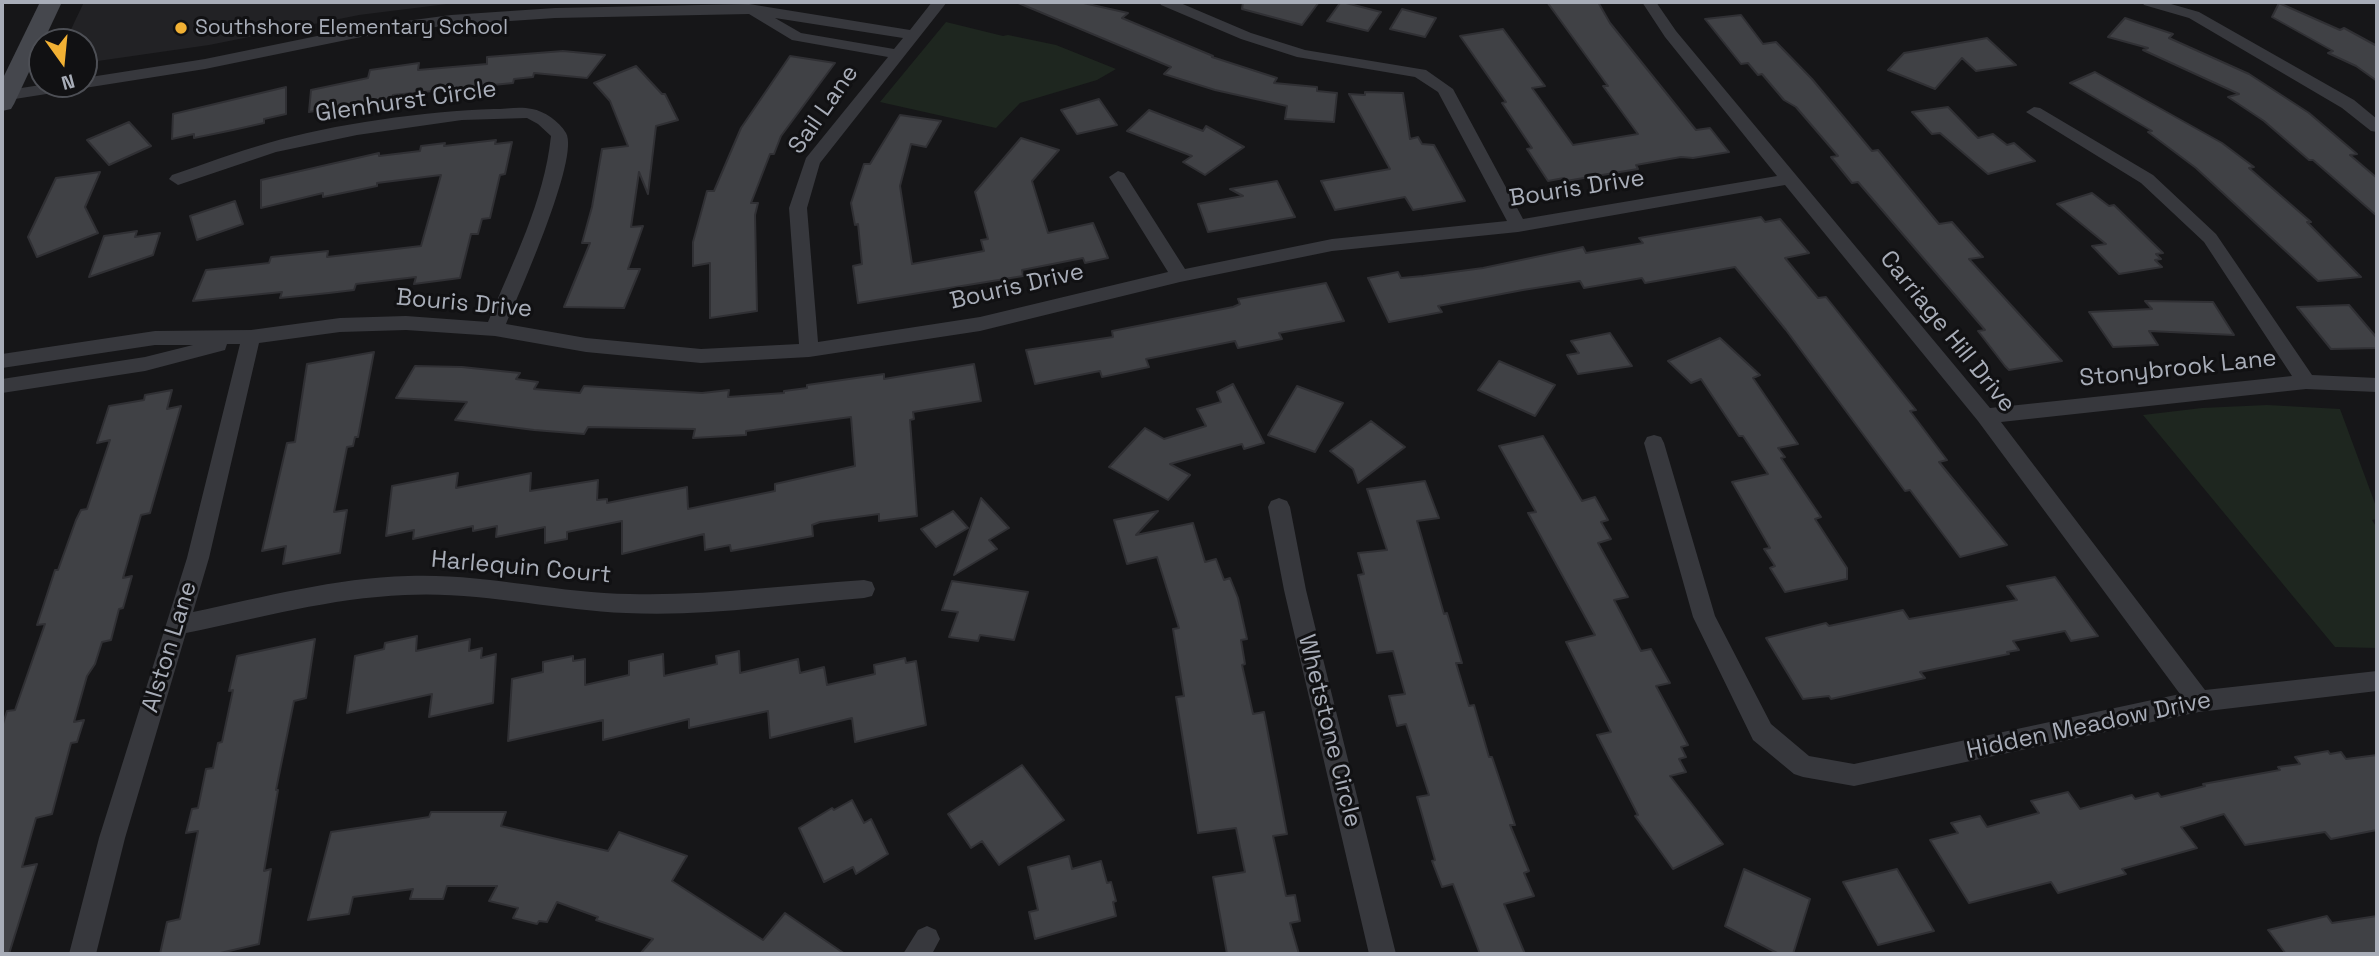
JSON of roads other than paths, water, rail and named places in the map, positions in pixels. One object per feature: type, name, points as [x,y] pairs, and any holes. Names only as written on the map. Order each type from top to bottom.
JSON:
[{"type":"street","points":[[3,98],[51,2]]},
{"type":"street","name":"Sail Lane","points":[[809,351],[798,208],[812,162],[940,2]]},
{"type":"street","points":[[1166,2],[1246,36],[1303,54],[1420,73],[1445,89],[1518,226]]},
{"type":"street","name":"Carriage Hill Drive","points":[[1649,2],[1670,34],[1985,416],[2199,701]]},
{"type":"street","points":[[2149,2],[2194,15],[2348,104],[2377,127]]},
{"type":"street","points":[[98,81],[205,64],[361,32],[451,20],[555,13],[749,9],[912,35]]},
{"type":"street","points":[[749,9],[797,37],[896,54]]},
{"type":"street","points":[[826,42],[841,23]]},
{"type":"street","points":[[3,98],[28,93]]},
{"type":"street","points":[[2034,112],[2147,179],[2210,238],[2306,382]]},
{"type":"street","name":"Glenhurst Circle","points":[[178,179],[273,147],[357,130],[462,115],[528,113],[544,120],[559,135],[559,158],[549,191],[495,330]]},
{"type":"street","points":[[1118,177],[1180,276]]},
{"type":"street","name":"Bouris Drive","points":[[2,361],[155,338],[251,337],[340,325],[406,323],[495,330],[586,345],[701,356],[809,351],[980,324],[1180,276],[1332,245],[1518,226],[1790,179]]},
{"type":"street","name":"Bouris Drive","points":[[2,386],[145,365],[251,337]]},
{"type":"street","name":"Alston Lane","points":[[82,954],[112,838],[198,558],[251,337]]},
{"type":"street","points":[[106,370],[116,344]]},
{"type":"street","name":"Stonybrook Lane","points":[[1985,416],[2306,382],[2377,385]]},
{"type":"street","name":"Hidden Meadow Drive","points":[[1654,443],[1704,617],[1762,732],[1802,766],[1854,775],[2199,701],[2377,681]]},
{"type":"street","name":"Whetstone Circle","points":[[1279,507],[1295,590],[1383,954]]},
{"type":"street","name":"Harlequin Court","points":[[177,625],[340,592],[407,585],[486,587],[563,599],[631,604],[864,589]]},
{"type":"place","name":"Southshore Elementary School","points":[[181,28]]}]
